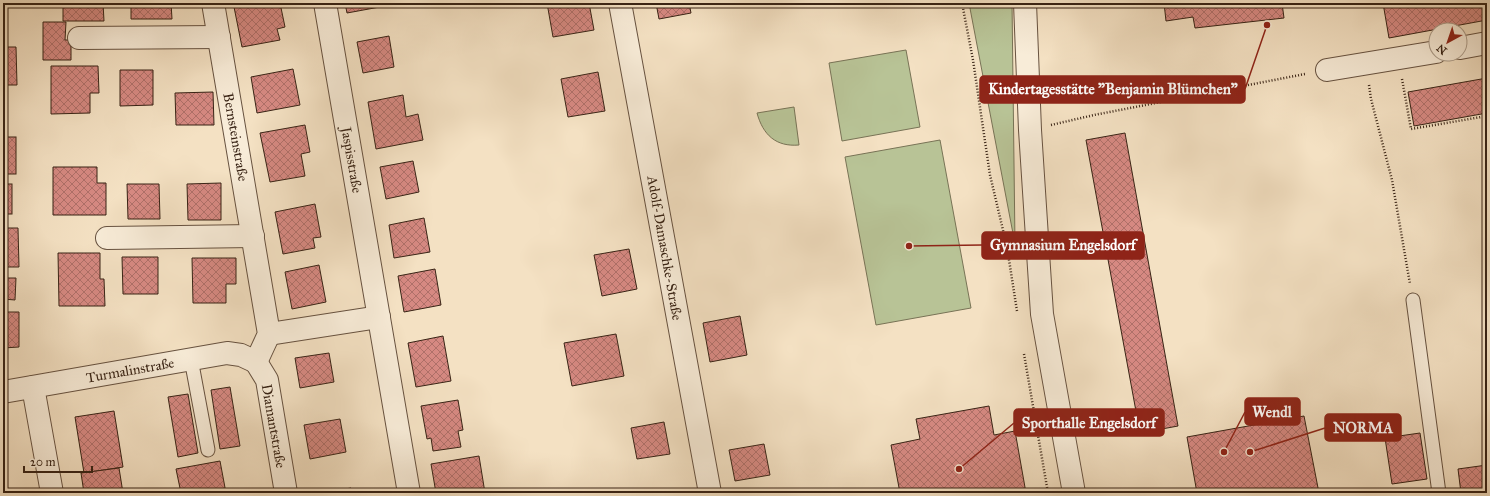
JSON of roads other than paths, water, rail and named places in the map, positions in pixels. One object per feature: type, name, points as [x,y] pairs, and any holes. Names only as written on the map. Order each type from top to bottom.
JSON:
[{"type":"street","name":"Bernsteinstraße","points":[[213,3],[270,334]]},
{"type":"street","name":"Jaspisstraße","points":[[325,3],[409,493]]},
{"type":"street","name":"Adolf-Damaschke-Straße","points":[[620,3],[710,493]]},
{"type":"street","points":[[1025,3],[1030,130],[1042,314],[1074,493]]},
{"type":"street","points":[[80,38],[219,37]]},
{"type":"street","points":[[1468,47],[1487,44]]},
{"type":"street","points":[[1327,70],[1428,53]]},
{"type":"street","points":[[107,238],[253,236]]},
{"type":"street","points":[[256,362],[270,334],[379,316]]},
{"type":"street","name":"Turmalinstraße","points":[[3,392],[227,353],[241,355],[256,362]]},
{"type":"street","name":"Diamantstraße","points":[[256,362],[267,380],[286,493]]},
{"type":"street","points":[[33,387],[52,493]]},
{"type":"lane","points":[[1413,300],[1438,493]]},
{"type":"lane","points":[[191,359],[208,450]]},
{"type":"place","name":"Kindertagesstätte \"Benjamin Blümchen\"","points":[[1267,25]]},
{"type":"place","name":"Gymnasium Engelsdorf","points":[[909,246]]},
{"type":"place","name":"Wendl","points":[[1224,452]]},
{"type":"place","name":"NORMA","points":[[1250,452]]},
{"type":"place","name":"Sporthalle Engelsdorf","points":[[959,469]]}]
